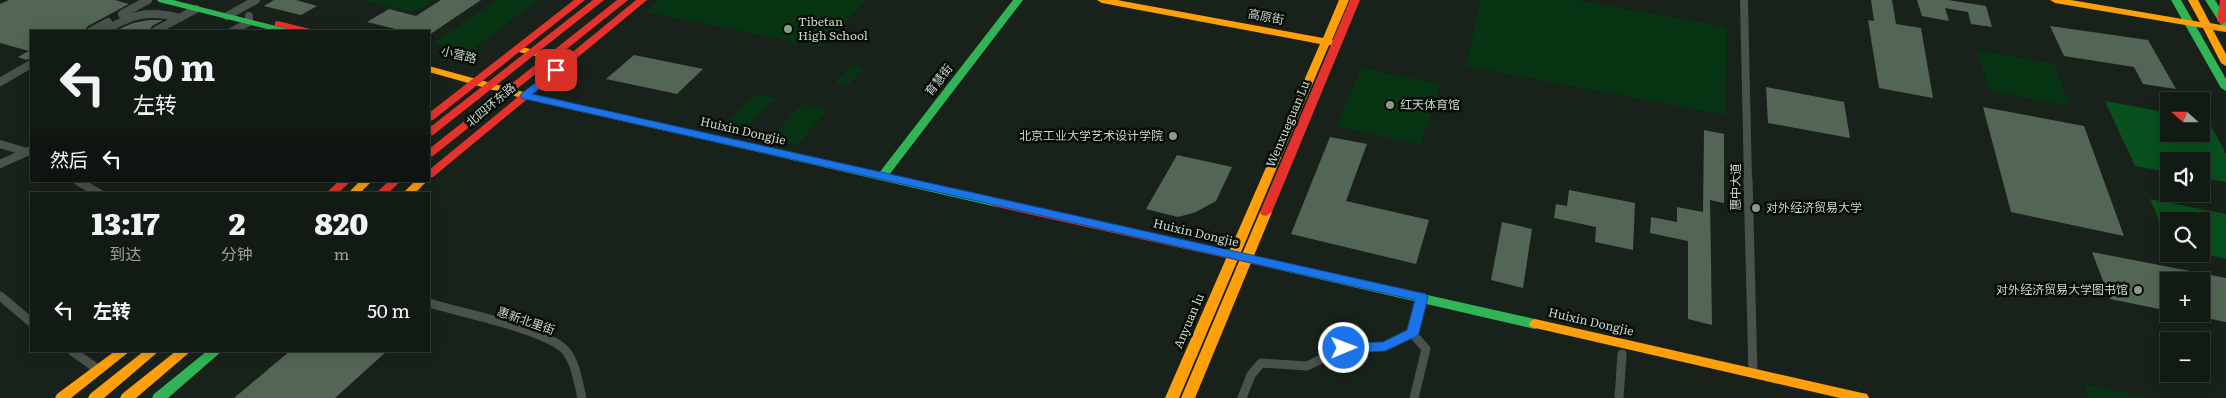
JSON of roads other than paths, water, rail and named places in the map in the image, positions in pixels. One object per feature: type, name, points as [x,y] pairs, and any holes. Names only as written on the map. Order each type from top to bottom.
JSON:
[{"type":"main road","points":[[162,0],[196,9],[231,14]]},
{"type":"main road","points":[[188,0],[282,30]]},
{"type":"main road","points":[[432,116],[580,0]]},
{"type":"main road","points":[[430,132],[599,0]]},
{"type":"main road","points":[[430,153],[623,0]]},
{"type":"main road","name":"北四环东路","points":[[430,175],[642,0]]},
{"type":"main road","name":"育慧街","points":[[882,177],[1018,0]]},
{"type":"main road","name":"高原街","points":[[1102,0],[1331,43]]},
{"type":"main road","name":"Wenxueguan Lu","points":[[1247,258],[1331,43],[1344,0]]},
{"type":"main road","name":"Wenxueguan Lu","points":[[1232,255],[1331,43],[1355,0]]},
{"type":"main road","points":[[2055,0],[2204,25],[2225,25]]},
{"type":"main road","points":[[2176,0],[2226,88]]},
{"type":"main road","points":[[2192,0],[2226,63]]},
{"type":"main road","points":[[2210,0],[2225,25]]},
{"type":"main road","points":[[2225,0],[2225,25]]},
{"type":"main road","points":[[249,19],[302,30]]},
{"type":"main road","points":[[517,49],[567,61]]},
{"type":"main road","name":"小营路","points":[[430,62],[480,78]]},
{"type":"main road","name":"小营路","points":[[430,69],[480,78]]},
{"type":"main road","name":"Huixin Dongjie","points":[[480,78],[524,96],[1422,297],[1862,398]]},
{"type":"main road","points":[[432,116],[487,127]]},
{"type":"main road","points":[[332,192],[345,182]]},
{"type":"main road","points":[[354,192],[367,182]]},
{"type":"main road","points":[[382,192],[395,182]]},
{"type":"main road","points":[[409,192],[421,182]]},
{"type":"main road","name":"Anyuan lu","points":[[1172,398],[1232,255]]},
{"type":"main road","points":[[1188,398],[1247,258]]},
{"type":"main road","points":[[62,398],[123,352]]},
{"type":"main road","points":[[95,398],[153,352]]},
{"type":"main road","points":[[127,398],[184,352]]},
{"type":"main road","points":[[159,398],[215,352]]},
{"type":"street","points":[[93,30],[148,0]]},
{"type":"street","points":[[231,14],[256,0]]},
{"type":"street","name":"惠中大道","points":[[1744,0],[1754,373]]},
{"type":"street","points":[[157,30],[196,9]]},
{"type":"street","points":[[105,30],[134,14],[156,11],[180,18]]},
{"type":"street","points":[[235,30],[249,19]]},
{"type":"street","points":[[0,82],[30,65]]},
{"type":"street","points":[[0,144],[29,152]]},
{"type":"street","points":[[0,164],[29,152]]},
{"type":"street","points":[[80,182],[97,192]]},
{"type":"street","points":[[0,296],[30,321]]},
{"type":"street","points":[[1242,398],[1251,375],[1261,363],[1307,366],[1344,348],[1385,346],[1412,333],[1422,297]]},
{"type":"street","name":"惠新北里街","points":[[430,303],[542,338],[563,349],[575,369],[582,398]]},
{"type":"street","points":[[1412,333],[1426,350],[1414,398]]},
{"type":"street","points":[[73,352],[99,370]]},
{"type":"street","points":[[1619,398],[1622,354]]},
{"type":"place","name":"Tibetan High School","points":[[788,29]]},
{"type":"place","name":"红天体育馆","points":[[1390,105]]},
{"type":"place","name":"北京工业大学艺术设计学院","points":[[1173,136]]},
{"type":"place","name":"对外经济贸易大学","points":[[1756,208]]},
{"type":"place","name":"对外经济贸易大学图书馆","points":[[2138,290]]}]
